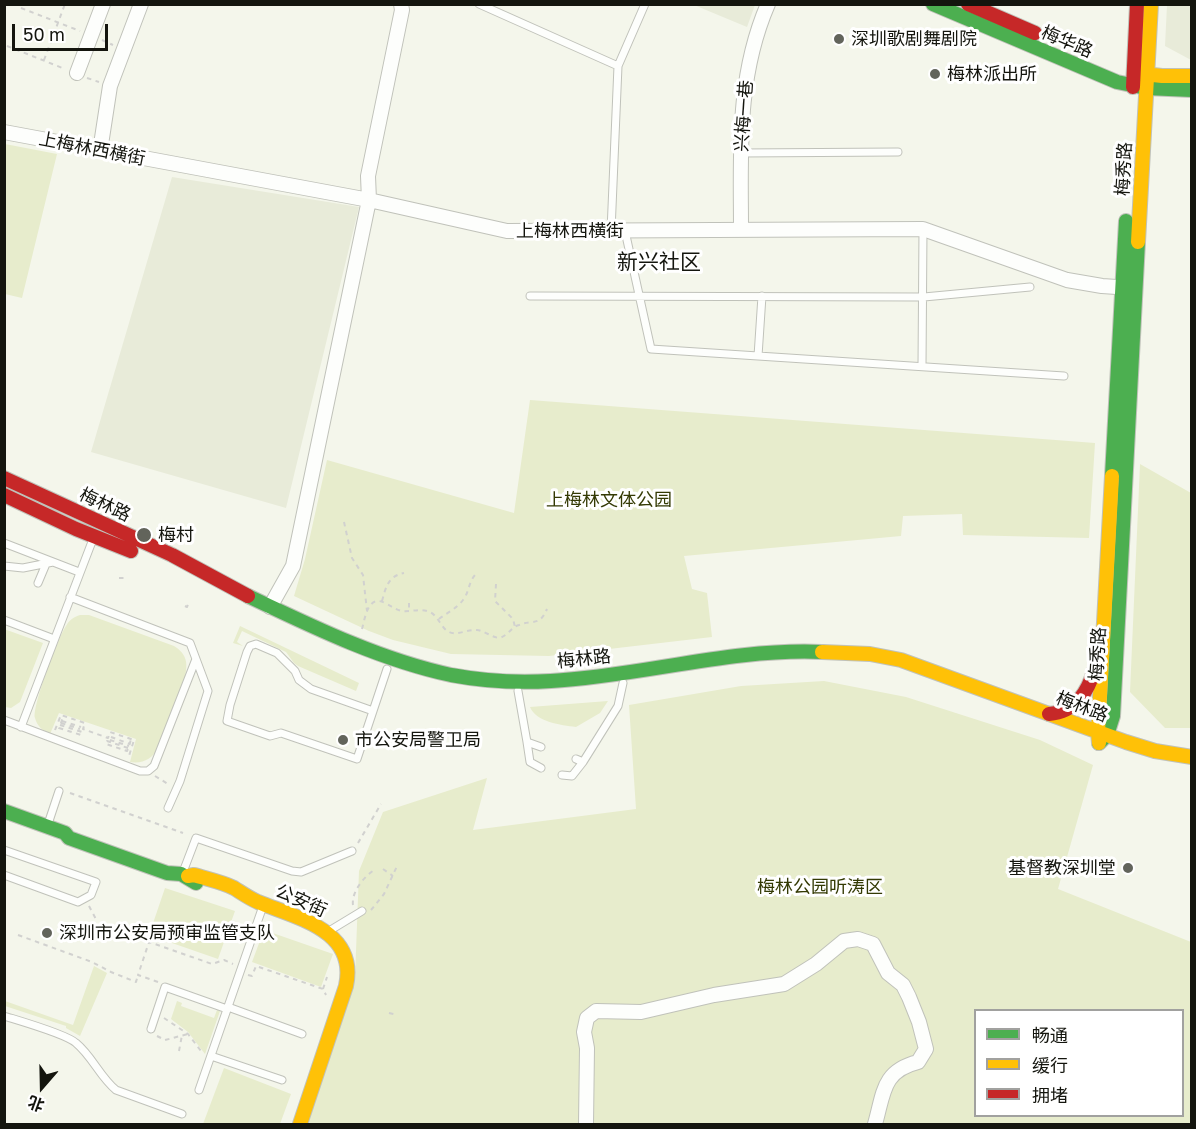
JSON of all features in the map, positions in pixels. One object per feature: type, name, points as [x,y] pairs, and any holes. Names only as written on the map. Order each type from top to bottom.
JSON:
[{"type":"main road","name":"梅华路","points":[[933,4],[1110,80],[1191,76]]},
{"type":"main road","name":"梅华路","points":[[968,4],[1140,80],[1191,90]]},
{"type":"main road","name":"梅秀路","points":[[1137,4],[1140,80]]},
{"type":"main road","name":"梅秀路","points":[[1101,737],[1112,720],[1114,699],[1129,288],[1140,80],[1151,4]]},
{"type":"main road","name":"梅秀路","points":[[1101,737],[1104,621],[1129,288]]},
{"type":"main road","name":"梅林路","points":[[4,478],[171,555],[270,606],[353,644],[427,666],[441,673],[509,681],[550,681],[768,652],[852,652],[916,665],[1049,714],[1150,759],[1191,767]]},
{"type":"main road","name":"梅林路","points":[[4,495],[162,564],[313,640],[387,669],[448,684],[518,691],[560,690],[767,662],[838,661],[883,667],[1101,737],[1191,757]]},
{"type":"main road","points":[[1049,714],[1068,709],[1087,691],[1098,657],[1104,621]]},
{"type":"main road","points":[[1114,699],[1126,730],[1144,748]]},
{"type":"main road","name":"公安街","points":[[4,811],[169,866],[182,874],[194,875],[236,889],[247,897],[313,923],[340,945],[348,974],[335,1022],[300,1125]]},
{"type":"main road","name":"公安街","points":[[292,1125],[329,1020],[337,1010]]},
{"type":"street","points":[[77,74],[103,4]]},
{"type":"street","points":[[100,151],[110,86],[141,4]]},
{"type":"street","points":[[270,606],[293,566],[369,201],[368,176],[402,10],[400,4]]},
{"type":"street","name":"兴梅一巷","points":[[741,230],[742,106],[747,69],[768,4]]},
{"type":"street","name":"上梅林西横街","points":[[4,132],[369,201],[507,231],[923,229],[1044,273],[1085,284],[1129,288]]},
{"type":"street","points":[[585,1125],[587,1048],[584,1032],[586,1018],[596,1011],[640,1012],[714,995],[784,984],[816,964],[844,941],[858,939],[873,944],[888,973],[903,985],[919,1022],[926,1049],[918,1062],[903,1066],[890,1076],[875,1125]]},
{"type":"lane","points":[[479,4],[618,66]]},
{"type":"lane","points":[[611,231],[618,66],[645,4]]},
{"type":"lane","points":[[741,153],[898,152]]},
{"type":"lane","points":[[922,366],[923,229]]},
{"type":"lane","points":[[625,231],[651,349],[1064,376]]},
{"type":"lane","points":[[530,296],[924,297],[1030,287]]},
{"type":"lane","points":[[758,356],[762,296]]},
{"type":"lane","points":[[21,727],[79,572],[100,523]]},
{"type":"lane","points":[[4,543],[50,563],[79,572]]},
{"type":"lane","points":[[4,566],[23,568],[50,563]]},
{"type":"lane","points":[[38,583],[50,563]]},
{"type":"lane","points":[[70,597],[190,643],[208,691],[180,781],[168,808]]},
{"type":"lane","points":[[4,620],[54,639]]},
{"type":"lane","points":[[373,711],[310,689],[299,680],[295,671],[277,653],[256,644],[250,646],[247,652],[227,722],[270,736],[281,733],[357,759],[373,711],[387,669]]},
{"type":"lane","points":[[4,720],[140,771],[148,771],[154,766],[196,659]]},
{"type":"lane","points":[[562,775],[572,776],[618,706],[624,683]]},
{"type":"lane","points":[[518,691],[530,762],[541,768]]},
{"type":"lane","points":[[527,742],[541,747]]},
{"type":"lane","points":[[47,826],[59,791]]},
{"type":"lane","points":[[182,874],[196,838],[292,871],[301,872],[352,851]]},
{"type":"lane","points":[[4,850],[96,882],[91,895],[78,902],[4,875]]},
{"type":"lane","points":[[199,1090],[264,904]]},
{"type":"lane","points":[[327,933],[362,910]]},
{"type":"lane","points":[[151,1028],[165,987],[302,1034]]},
{"type":"lane","points":[[4,1016],[72,1040],[92,1059],[116,1090],[183,1114]]},
{"type":"lane","points":[[211,1056],[282,1080]]},
{"type":"path","points":[[44,60],[65,4]]},
{"type":"path","points":[[21,8],[124,49]]},
{"type":"path","points":[[7,46],[110,86]]},
{"type":"path","points":[[344,522],[352,558],[363,576],[367,611]]},
{"type":"path","points":[[382,601],[387,583],[392,577],[404,573]]},
{"type":"path","points":[[439,619],[461,603],[470,582],[477,573]]},
{"type":"path","points":[[496,584],[495,601],[513,619],[515,627]]},
{"type":"path","points":[[361,635],[367,611],[375,601],[382,601],[398,610],[423,610],[439,619],[444,629],[454,634],[478,630],[499,638],[515,627],[542,620],[547,609]]},
{"type":"path","points":[[185,606],[187,607],[189,602]]},
{"type":"path","points":[[409,603],[409,611]]},
{"type":"path","points":[[56,728],[61,715],[63,716]]},
{"type":"path","points":[[63,716],[85,723],[83,729],[108,738],[110,732],[112,733]]},
{"type":"path","points":[[63,716],[59,728],[81,735],[82,723]]},
{"type":"path","points":[[61,723],[80,729]]},
{"type":"path","points":[[112,733],[134,740],[130,753]]},
{"type":"path","points":[[112,733],[106,744],[127,751],[131,739]]},
{"type":"path","points":[[110,740],[129,746]]},
{"type":"path","points":[[159,779],[163,781]]},
{"type":"path","points":[[68,792],[183,832]]},
{"type":"path","points":[[358,842],[381,804]]},
{"type":"path","points":[[362,910],[368,914],[384,894],[398,864]]},
{"type":"path","points":[[352,917],[352,898],[375,868]]},
{"type":"path","points":[[383,869],[393,876]]},
{"type":"path","points":[[85,898],[97,921]]},
{"type":"path","points":[[18,935],[136,982],[149,942],[212,964],[224,960],[252,976],[256,966],[323,989],[328,998]]},
{"type":"path","points":[[138,975],[165,987]]},
{"type":"path","points":[[323,989],[327,977]]},
{"type":"path","points":[[389,1013],[397,1016]]},
{"type":"path","points":[[155,1016],[170,1020],[188,1034],[204,1054],[211,1056]]},
{"type":"path","points":[[151,1028],[159,1030],[157,1037],[165,1040],[188,1034]]},
{"type":"path","points":[[179,1051],[182,1035]]},
{"type":"shaded area","points":[[694,5],[755,5],[747,27]]},
{"type":"shaded area","points":[[1167,5],[1191,5],[1191,60],[1165,46]]},
{"type":"shaded area","points":[[172,177],[359,207],[286,508],[91,452]]},
{"type":"green space","points":[[5,144],[57,154],[22,298],[5,294]]},
{"type":"green space","name":"上梅林文体公园","points":[[530,400],[1095,443],[1089,538],[963,535],[962,514],[903,516],[901,536],[684,556],[692,589],[707,593],[712,637],[549,656],[451,654],[393,640],[294,596],[305,559],[327,460],[514,513]]},
{"type":"green space","points":[[1140,464],[1191,493],[1191,728],[1165,728],[1130,692]]},
{"type":"green space","points":[[80,615],[89,615],[174,646],[184,656],[185,677],[158,748],[147,760],[130,762],[136,739],[59,713],[50,734],[36,721],[37,701],[57,643],[69,622]]},
{"type":"green space","points":[[240,626],[359,683],[356,691],[298,666],[286,652],[242,631],[237,642],[243,646],[233,643]]},
{"type":"green space","points":[[4,629],[43,643],[20,702],[11,708],[5,707]]},
{"type":"green space","name":"梅林公园听涛区","points":[[824,681],[906,697],[1040,740],[1093,765],[1058,889],[1191,942],[1191,1124],[308,1124],[355,978],[359,871],[383,812],[487,778],[473,830],[636,809],[629,705],[741,686]]},
{"type":"green space","points":[[608,701],[600,713],[576,727],[543,719],[530,707]]},
{"type":"green space","points":[[165,888],[235,911],[218,959],[149,935]]},
{"type":"green space","points":[[264,930],[333,954],[321,987],[252,962]]},
{"type":"green space","points":[[94,966],[107,973],[80,1036],[66,1026],[5,1006],[5,1001],[73,1025]]},
{"type":"green space","points":[[177,1001],[182,1003],[181,1006],[214,1018],[217,1010],[220,1011],[205,1054],[188,1032],[171,1019]]},
{"type":"green space","points":[[224,1068],[291,1094],[280,1124],[203,1124]]},
{"type":"traffic: fast","points":[[933,4],[1117,82],[1146,88],[1192,90]]},
{"type":"traffic: fast","points":[[1112,476],[1126,221]]},
{"type":"traffic: fast","points":[[1099,743],[1107,735],[1113,716],[1138,242]]},
{"type":"traffic: fast","points":[[248,596],[373,652],[425,669],[488,680],[539,682],[619,674],[754,654],[822,652]]},
{"type":"traffic: fast","points":[[4,811],[65,833],[69,838],[167,873],[181,874],[196,883]]},
{"type":"traffic: slow","points":[[1138,242],[1151,4]]},
{"type":"traffic: slow","points":[[1135,73],[1192,76]]},
{"type":"traffic: slow","points":[[1099,743],[1112,476]]},
{"type":"traffic: slow","points":[[822,652],[870,654],[901,660],[1126,742],[1155,751],[1192,757]]},
{"type":"traffic: slow","points":[[188,876],[194,875],[225,884],[258,902],[306,921],[334,939],[343,951],[347,967],[346,986],[300,1124]]},
{"type":"traffic: jam","points":[[968,4],[1035,33]]},
{"type":"traffic: jam","points":[[1133,87],[1137,4]]},
{"type":"traffic: jam","points":[[4,478],[172,555],[248,596]]},
{"type":"traffic: jam","points":[[4,495],[76,529],[131,551]]},
{"type":"traffic: jam","points":[[1049,714],[1074,705],[1089,685],[1095,668]]},
{"type":"place","name":"深圳歌剧舞剧院","points":[[839,39]]},
{"type":"place","name":"梅林派出所","points":[[935,74]]},
{"type":"place","name":"梅村","points":[[144,535]]},
{"type":"place","name":"市公安局警卫局","points":[[343,740]]},
{"type":"place","name":"基督教深圳堂","points":[[1128,868]]},
{"type":"place","name":"深圳市公安局预审监管支队","points":[[47,933]]},
{"type":"district","name":"新兴社区","points":[[659,262]]}]
